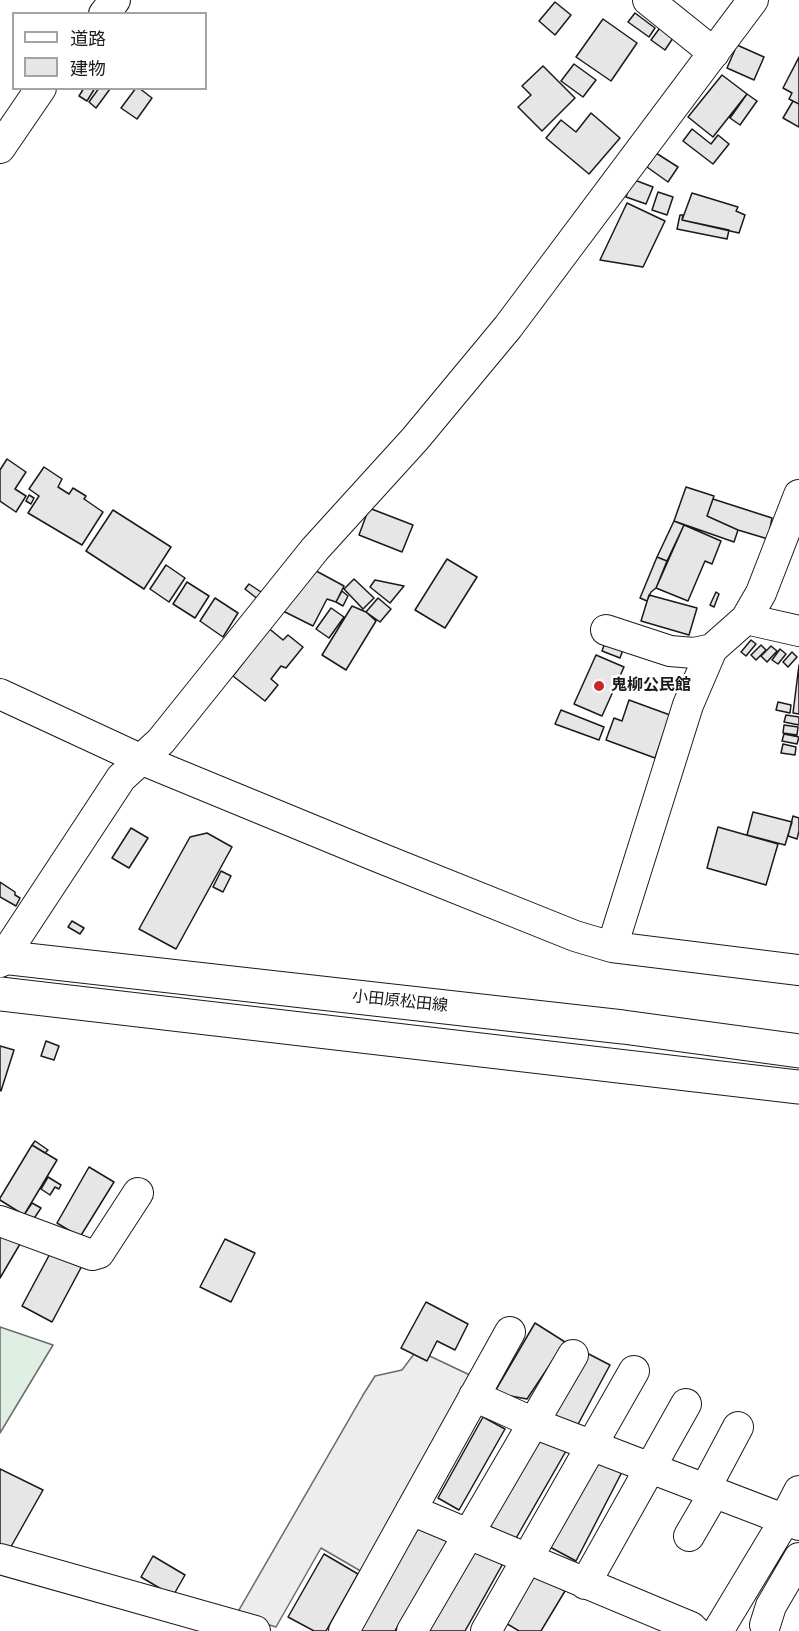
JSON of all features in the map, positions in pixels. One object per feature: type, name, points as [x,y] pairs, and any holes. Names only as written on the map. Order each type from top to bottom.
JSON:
[{"type":"main road","name":"小田原松田線","points":[[2,959],[623,1027],[799,1051]]},
{"type":"main road","points":[[0,994],[799,1088]]},
{"type":"street","points":[[106,12],[115,0]]},
{"type":"street","points":[[648,0],[714,53]]},
{"type":"street","points":[[2,959],[121,778],[161,741],[315,549],[415,439],[508,327],[753,0]]},
{"type":"street","points":[[0,148],[40,90]]},
{"type":"street","points":[[612,947],[688,705],[712,649],[747,619],[761,593],[799,495]]},
{"type":"street","points":[[747,619],[799,631]]},
{"type":"street","points":[[606,630],[670,651],[694,653],[712,649]]},
{"type":"street","points":[[0,694],[140,759],[575,936],[612,947],[799,970]]},
{"type":"street","points":[[0,1221],[92,1255],[99,1253],[138,1193]]},
{"type":"street","points":[[344,1631],[510,1332]]},
{"type":"street","points":[[412,1631],[573,1355]]},
{"type":"street","points":[[486,1631],[634,1371]]},
{"type":"street","points":[[474,1396],[591,1445],[791,1523]]},
{"type":"street","points":[[585,1584],[686,1404]]},
{"type":"street","points":[[689,1536],[738,1427]]},
{"type":"street","points":[[718,1631],[791,1523],[799,1491]]},
{"type":"street","points":[[411,1510],[691,1627],[695,1631]]},
{"type":"street","points":[[723,1631],[775,1628],[771,1606],[799,1558]]},
{"type":"street","points":[[0,1559],[255,1631]]},
{"type":"green space","points":[[0,1327],[53,1345],[0,1433]]},
{"type":"shaded area","points":[[417,1350],[474,1377],[364,1573],[321,1548],[276,1627],[236,1615],[375,1376],[402,1370]]},
{"type":"building","points":[[555,2],[571,15],[555,35],[539,21]]},
{"type":"building","points":[[635,13],[655,28],[649,37],[628,22]]},
{"type":"building","points":[[603,19],[637,43],[611,81],[576,57]]},
{"type":"building","points":[[662,25],[675,35],[665,50],[651,40]]},
{"type":"building","points":[[737,45],[764,57],[754,80],[727,68]]},
{"type":"building","points":[[799,57],[799,104],[789,99],[792,93],[783,88]]},
{"type":"building","points":[[574,64],[596,80],[583,97],[561,81]]},
{"type":"building","points":[[543,66],[575,98],[542,131],[518,107],[531,95],[522,86]]},
{"type":"building","points":[[722,75],[747,94],[713,137],[688,117]]},
{"type":"building","points":[[83,90],[94,90],[87,101],[79,96]]},
{"type":"building","points":[[98,90],[109,90],[96,108],[89,102]]},
{"type":"building","points":[[134,90],[142,90],[152,98],[137,119],[121,108]]},
{"type":"building","points":[[747,94],[757,101],[740,125],[730,118]]},
{"type":"building","points":[[793,101],[799,104],[799,127],[783,118]]},
{"type":"building","points":[[591,113],[620,138],[589,174],[546,138],[561,120],[576,132]]},
{"type":"building","points":[[692,129],[711,144],[718,135],[729,144],[713,164],[683,141]]},
{"type":"building","points":[[656,153],[678,167],[668,182],[647,167]]},
{"type":"building","points":[[632,179],[653,187],[646,204],[626,197]]},
{"type":"building","points":[[658,192],[673,197],[667,215],[652,210]]},
{"type":"building","points":[[692,193],[738,207],[736,211],[745,215],[739,233],[682,220]]},
{"type":"building","points":[[627,203],[665,221],[643,267],[600,260]]},
{"type":"building","points":[[680,215],[683,215],[682,220],[729,230],[727,239],[677,229]]},
{"type":"building","points":[[7,459],[26,472],[15,489],[26,496],[16,512],[0,501],[0,470]]},
{"type":"building","points":[[44,467],[62,479],[58,487],[69,494],[73,488],[86,496],[84,499],[103,512],[82,545],[28,513],[39,496],[29,489]]},
{"type":"building","points":[[686,487],[714,496],[707,516],[738,530],[734,542],[674,521]]},
{"type":"building","points":[[29,495],[34,498],[31,504],[26,501]]},
{"type":"building","points":[[713,499],[772,518],[768,539],[738,530],[707,516]]},
{"type":"building","points":[[369,508],[413,525],[402,552],[359,535]]},
{"type":"building","points":[[113,510],[171,547],[144,589],[86,551]]},
{"type":"building","points":[[674,521],[684,525],[667,561],[657,557]]},
{"type":"building","points":[[684,525],[721,541],[712,564],[705,561],[688,601],[656,588]]},
{"type":"building","points":[[657,557],[667,561],[656,588],[651,592],[647,601],[640,598]]},
{"type":"building","points":[[447,559],[477,577],[445,628],[415,610]]},
{"type":"building","points":[[166,565],[185,578],[169,602],[150,589]]},
{"type":"building","points":[[307,566],[344,586],[336,602],[327,599],[313,626],[283,611]]},
{"type":"building","points":[[354,579],[374,598],[363,609],[344,589]]},
{"type":"building","points":[[375,580],[404,586],[390,603],[370,587]]},
{"type":"building","points":[[187,582],[209,596],[195,618],[173,604]]},
{"type":"building","points":[[249,584],[264,594],[259,600],[245,589]]},
{"type":"building","points":[[342,591],[348,596],[343,606],[336,602]]},
{"type":"building","points":[[716,592],[719,594],[714,607],[710,605]]},
{"type":"building","points":[[649,595],[697,608],[689,635],[641,621]]},
{"type":"building","points":[[215,598],[238,613],[223,637],[200,621]]},
{"type":"building","points":[[378,598],[391,609],[380,622],[366,612]]},
{"type":"building","points":[[352,606],[366,612],[376,621],[346,670],[322,655]]},
{"type":"building","points":[[331,608],[344,617],[329,638],[316,629]]},
{"type":"building","points":[[261,622],[283,640],[288,635],[303,647],[286,668],[281,666],[271,679],[278,685],[265,701],[233,676],[246,659],[242,655]]},
{"type":"building","points":[[606,640],[624,647],[620,658],[602,651]]},
{"type":"building","points":[[751,640],[756,644],[746,656],[741,652]]},
{"type":"building","points":[[761,645],[766,650],[756,660],[751,655]]},
{"type":"building","points":[[771,646],[777,651],[767,662],[761,656]]},
{"type":"building","points":[[780,649],[786,654],[778,664],[772,660]]},
{"type":"building","points":[[792,652],[797,657],[788,667],[783,662]]},
{"type":"building","name":"鬼柳公民館","points":[[596,655],[624,667],[602,716],[574,704]]},
{"type":"building","points":[[799,665],[799,714],[793,713]]},
{"type":"building","points":[[629,700],[670,715],[655,758],[606,740],[614,718],[622,721]]},
{"type":"building","points":[[778,702],[791,705],[790,713],[776,710]]},
{"type":"building","points":[[561,710],[604,727],[599,740],[555,724]]},
{"type":"building","points":[[786,715],[799,717],[799,725],[784,722]]},
{"type":"building","points":[[784,725],[798,727],[797,735],[783,733]]},
{"type":"building","points":[[784,734],[799,737],[797,744],[782,741]]},
{"type":"building","points":[[783,744],[796,747],[795,755],[781,753]]},
{"type":"building","points":[[753,812],[792,822],[785,845],[747,835]]},
{"type":"building","points":[[793,816],[799,818],[797,839],[788,836]]},
{"type":"building","points":[[718,827],[778,844],[766,885],[707,868]]},
{"type":"building","points":[[131,828],[148,838],[129,868],[112,858]]},
{"type":"building","points":[[207,833],[232,847],[176,949],[139,929],[190,837]]},
{"type":"building","points":[[221,871],[231,876],[223,892],[213,887]]},
{"type":"building","points":[[0,882],[20,898],[16,906],[0,897]]},
{"type":"building","points":[[72,921],[84,928],[80,934],[68,927]]},
{"type":"building","points":[[46,1041],[59,1046],[54,1060],[41,1056]]},
{"type":"building","points":[[0,1046],[14,1050],[1,1091],[0,1090]]},
{"type":"building","points":[[35,1141],[48,1150],[45,1153],[32,1145]]},
{"type":"building","points":[[32,1145],[57,1160],[24,1215],[0,1198]]},
{"type":"building","points":[[89,1167],[114,1182],[80,1237],[57,1223]]},
{"type":"building","points":[[48,1177],[61,1185],[59,1189],[55,1187],[50,1195],[41,1189]]},
{"type":"building","points":[[32,1203],[41,1208],[33,1220],[24,1215]]},
{"type":"building","points":[[0,1232],[20,1244],[0,1278]]},
{"type":"building","points":[[225,1239],[255,1253],[231,1302],[200,1287]]},
{"type":"building","points":[[53,1248],[83,1264],[52,1322],[22,1306]]},
{"type":"building","points":[[426,1302],[468,1324],[455,1350],[437,1341],[427,1361],[401,1348]]},
{"type":"building","points":[[535,1323],[565,1342],[527,1399],[494,1393]]},
{"type":"building","points":[[583,1351],[610,1365],[576,1428],[549,1414]]},
{"type":"building","points":[[483,1417],[505,1429],[459,1510],[438,1498]]},
{"type":"building","points":[[536,1433],[566,1451],[515,1540],[484,1523]]},
{"type":"building","points":[[594,1458],[622,1472],[576,1561],[548,1546]]},
{"type":"building","points":[[0,1469],[43,1490],[8,1552],[0,1549]]},
{"type":"building","points":[[422,1522],[450,1539],[395,1631],[357,1631]]},
{"type":"building","points":[[476,1541],[506,1558],[465,1631],[425,1631]]},
{"type":"building","points":[[324,1554],[358,1574],[326,1631],[314,1631],[288,1617]]},
{"type":"building","points":[[153,1556],[185,1575],[173,1596],[141,1577]]},
{"type":"building","points":[[529,1570],[565,1591],[541,1631],[519,1631],[499,1619]]},
{"type":"place","name":"鬼柳公民館","points":[[599,686]]}]
